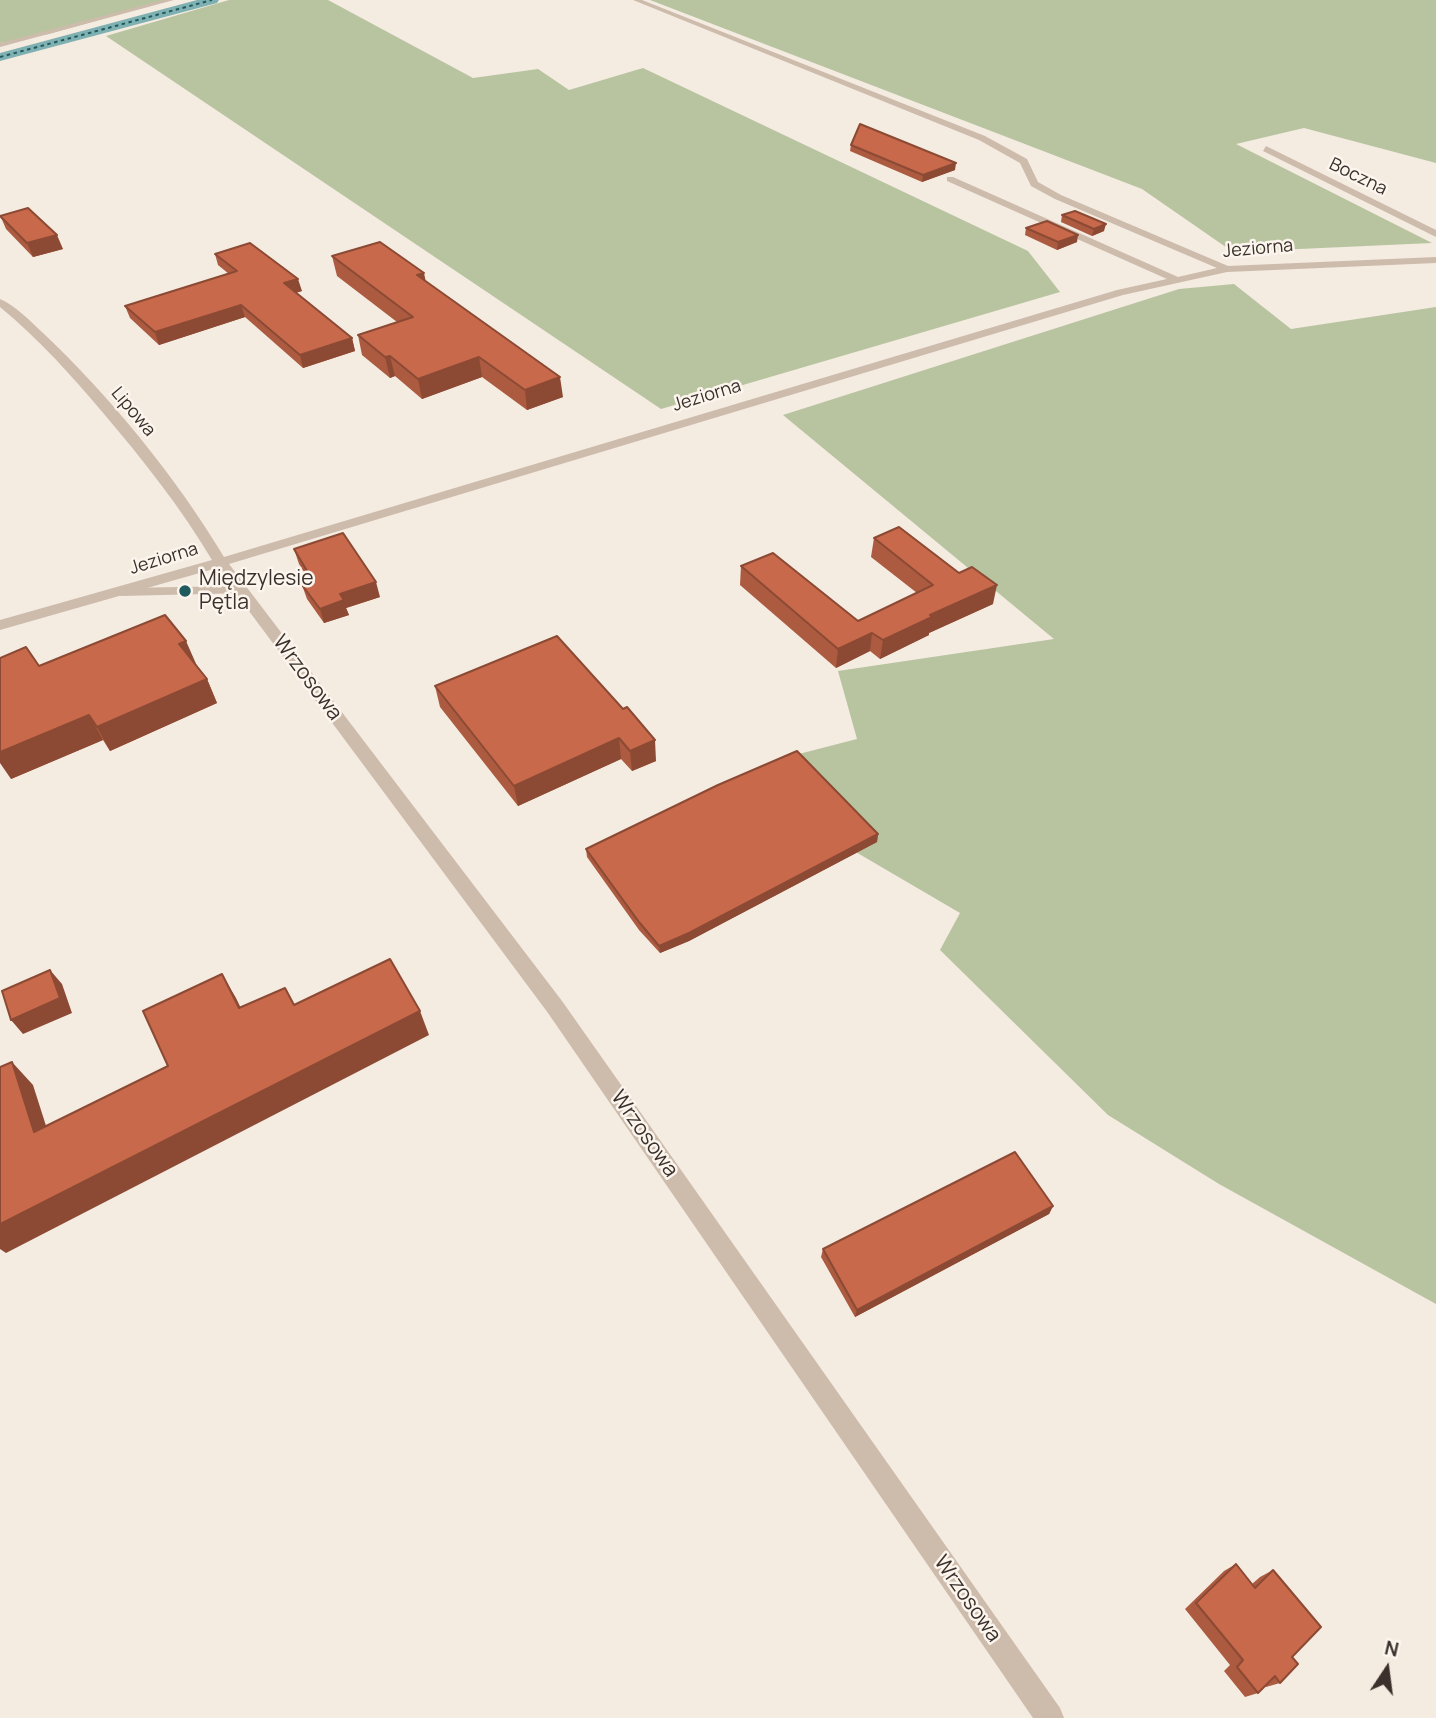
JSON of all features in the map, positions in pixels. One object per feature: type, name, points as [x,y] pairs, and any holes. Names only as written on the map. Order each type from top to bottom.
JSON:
[{"type":"street","points":[[0,45],[171,0]]},
{"type":"street","points":[[636,0],[982,138],[1024,161],[1034,184],[1058,197],[1227,270]]},
{"type":"street","name":"Boczna","points":[[1266,149],[1436,234]]},
{"type":"street","points":[[950,179],[1175,279]]},
{"type":"street","name":"Jeziorna","points":[[0,625],[121,592],[1107,296],[1175,279],[1227,270],[1436,260]]},
{"type":"street","name":"Lipowa","points":[[0,302],[88,386],[150,459],[193,515],[220,562]]},
{"type":"street","name":"Wrzosowa","points":[[220,562],[555,1007],[1050,1718]]},
{"type":"street","points":[[121,592],[241,590]]},
{"type":"green space","points":[[0,0],[170,0],[49,34],[0,43]]},
{"type":"green space","points":[[229,0],[328,0],[473,78],[538,69],[569,90],[643,68],[1028,251],[1060,292],[661,409],[106,36]]},
{"type":"green space","points":[[650,0],[1436,0],[1436,163],[1304,128],[1236,144],[1432,243],[1233,252],[1142,189]]},
{"type":"green space","points":[[1234,284],[1291,329],[1436,307],[1436,1304],[1219,1184],[1108,1115],[940,950],[960,913],[772,803],[795,755],[857,739],[838,671],[1054,639],[783,415],[1179,289]]},
{"type":"building","points":[[860,124],[956,163],[923,175],[851,145]]},
{"type":"building","points":[[28,208],[57,235],[27,243],[0,216]]},
{"type":"building","points":[[1075,211],[1106,224],[1094,229],[1062,215]]},
{"type":"building","points":[[1047,221],[1078,235],[1058,242],[1026,228]]},
{"type":"building","points":[[380,242],[424,273],[417,275],[560,377],[525,390],[479,357],[418,379],[390,356],[385,357],[358,335],[413,317],[332,256]]},
{"type":"building","points":[[250,243],[298,279],[284,283],[352,338],[300,355],[241,305],[155,332],[125,306],[237,271],[215,254]]},
{"type":"building","points":[[899,527],[959,573],[972,567],[997,585],[883,640],[872,633],[838,649],[741,566],[773,553],[858,621],[933,585],[874,538]]},
{"type":"building","points":[[343,533],[376,582],[340,594],[344,600],[320,609],[302,585],[313,581],[294,549]]},
{"type":"building","points":[[165,615],[186,641],[179,644],[207,679],[97,727],[89,715],[0,752],[0,658],[26,647],[39,666]]},
{"type":"building","points":[[557,636],[623,709],[627,707],[655,740],[630,751],[619,738],[514,786],[435,686]]},
{"type":"building","points":[[797,751],[878,834],[659,946],[586,849],[718,785]]},
{"type":"building","points":[[390,959],[420,1011],[0,1224],[0,1067],[12,1062],[34,1132],[168,1066],[143,1011],[222,974],[239,1008],[285,988],[294,1005]]},
{"type":"building","points":[[50,970],[60,998],[11,1020],[2,991]]},
{"type":"building","points":[[1015,1152],[1053,1206],[857,1310],[823,1249]]},
{"type":"building","points":[[1236,1564],[1255,1588],[1273,1570],[1321,1627],[1292,1657],[1298,1664],[1280,1683],[1275,1676],[1258,1693],[1237,1667],[1243,1660],[1196,1603]]},
{"type":"waterway","points":[[0,57],[212,0]]},
{"type":"ferry route","points":[[0,57],[212,0]]},
{"type":"place","name":"Międzylesie Pętla","points":[[185,591]]}]
